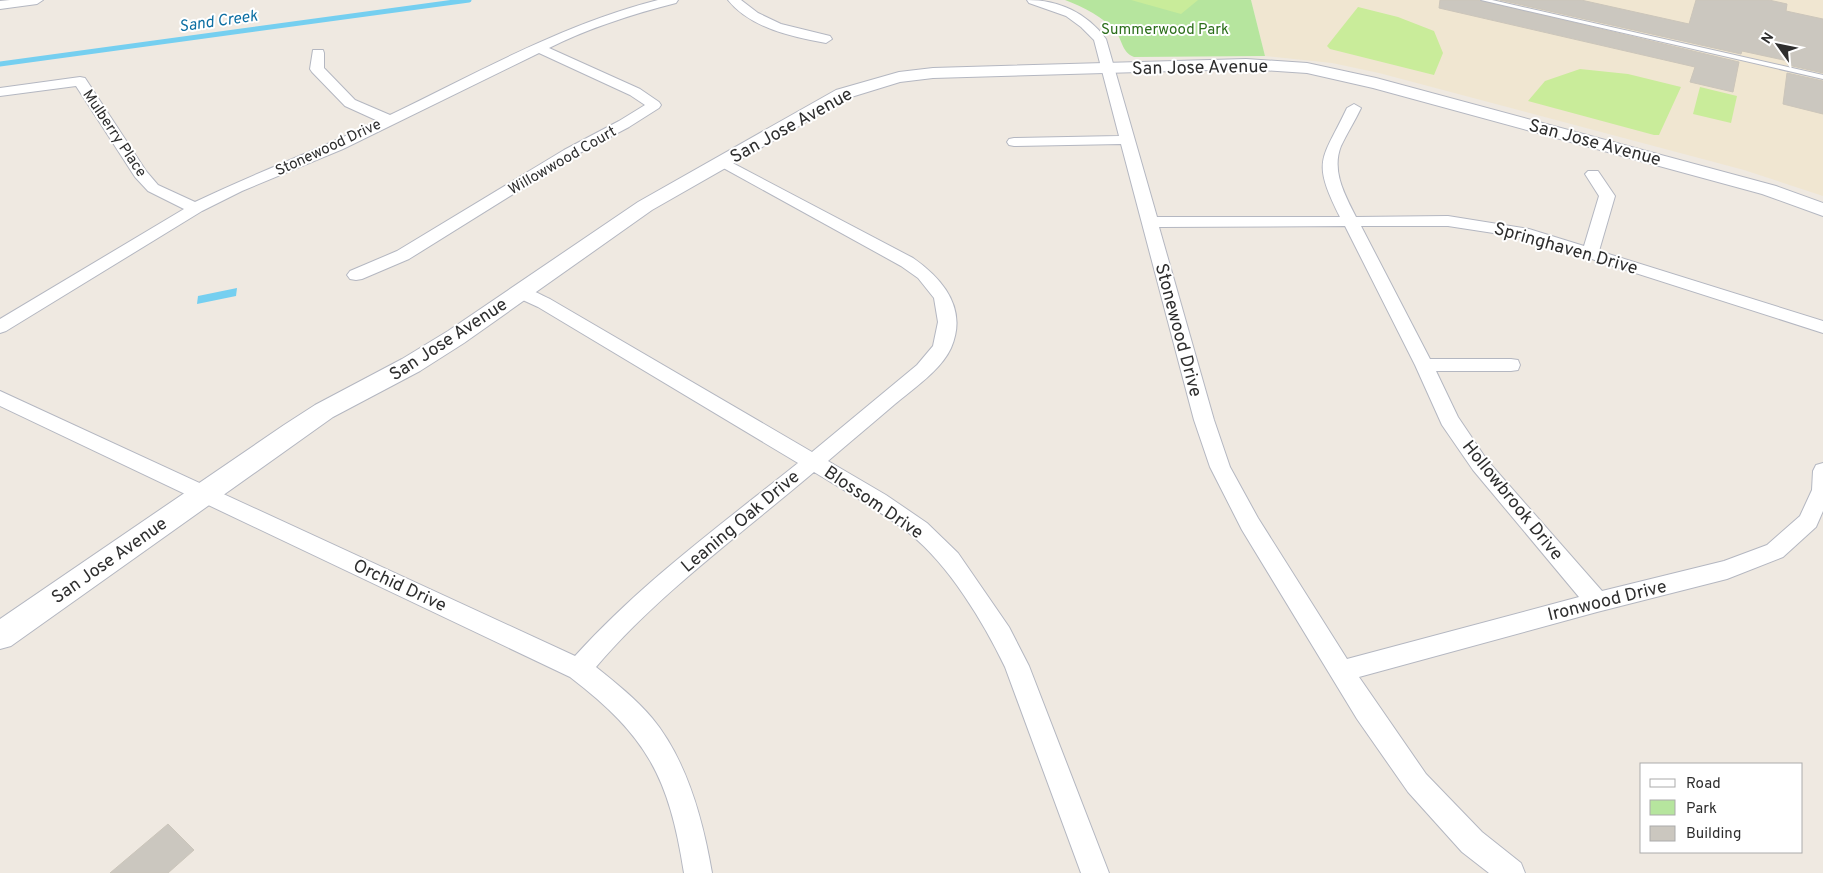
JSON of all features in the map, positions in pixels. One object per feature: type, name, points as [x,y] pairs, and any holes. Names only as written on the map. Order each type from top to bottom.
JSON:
[{"type":"street","points":[[0,5],[37,0]]},
{"type":"street","name":"Stonewood Drive","points":[[0,327],[196,208],[237,188],[338,146],[538,48],[597,23],[672,0]]},
{"type":"street","points":[[734,0],[744,10],[779,28],[794,34],[826,39]]},
{"type":"street","name":"Stonewood Drive","points":[[1033,0],[1054,6],[1077,17],[1100,39],[1126,140],[1204,420],[1220,467],[1250,524],[1366,710],[1417,783],[1472,842],[1510,873]]},
{"type":"street","name":"Willowwood Court","points":[[356,275],[403,254],[569,153],[624,124],[654,105],[635,92],[538,48]]},
{"type":"street","points":[[318,53],[317,69],[333,88],[350,103],[388,120]]},
{"type":"street","name":"San Jose Avenue","points":[[0,636],[324,411],[411,366],[646,206],[842,94],[899,77],[933,73],[1109,70],[1246,64],[1307,68],[1404,91],[1769,190],[1823,210]]},
{"type":"street","name":"Mulberry Place","points":[[0,92],[80,81],[140,174],[153,188],[177,201],[196,208]]},
{"type":"street","name":"Hollowbrook Drive","points":[[1354,108],[1348,124],[1334,143],[1329,162],[1335,191],[1350,222],[1424,365],[1449,420],[1480,465],[1597,602]]},
{"type":"street","points":[[1014,142],[1126,140]]},
{"type":"street","name":"Leaning Oak Drive","points":[[579,669],[607,637],[646,600],[924,370],[942,347],[947,322],[943,297],[924,274],[906,262],[722,162]]},
{"type":"street","points":[[1590,253],[1607,196],[1593,174]]},
{"type":"street","name":"Springhaven Drive","points":[[1150,222],[1448,221],[1486,226],[1529,234],[1823,326]]},
{"type":"street","name":"Blossom Drive","points":[[520,292],[544,303],[879,501],[919,529],[950,559],[1001,634],[1017,666],[1095,873]]},
{"type":"street","points":[[1424,365],[1511,364]]},
{"type":"street","name":"Orchid Drive","points":[[0,398],[579,669],[614,696],[651,736],[674,780],[698,873]]},
{"type":"street","name":"Ironwood Drive","points":[[1342,671],[1597,602],[1727,570],[1775,551],[1808,521],[1822,490],[1823,471]]},
{"type":"lane","points":[[1484,0],[1823,76]]},
{"type":"shaded area","points":[[1251,0],[1823,0],[1823,196],[1744,170],[1379,73],[1332,63],[1265,56]]},
{"type":"green space","name":"Summerwood Park","points":[[1065,0],[1251,0],[1265,56],[1134,57],[1127,52],[1116,32],[1106,22],[1086,9]]},
{"type":"green space","points":[[1131,0],[1198,0],[1181,14]]},
{"type":"green space","points":[[1358,7],[1398,17],[1434,31],[1443,53],[1434,75],[1330,49],[1327,46]]},
{"type":"green space","points":[[1580,69],[1628,74],[1681,87],[1659,135],[1528,101],[1545,81]]},
{"type":"green space","points":[[1700,87],[1737,96],[1731,123],[1693,114]]},
{"type":"water","points":[[237,288],[236,296],[197,304],[198,296]]},
{"type":"building","points":[[1440,0],[1479,0],[1739,62],[1733,92],[1690,82],[1695,67],[1439,8]]},
{"type":"building","points":[[1500,0],[1581,0],[1689,24],[1696,0],[1769,0],[1787,4],[1786,11],[1823,19],[1823,73],[1788,65],[1788,61],[1742,51],[1741,54]]},
{"type":"building","points":[[1787,73],[1823,81],[1823,114],[1783,104]]},
{"type":"building","points":[[168,824],[194,850],[168,873],[110,873]]},
{"type":"waterway","name":"Sand Creek","points":[[0,64],[469,0]]}]
